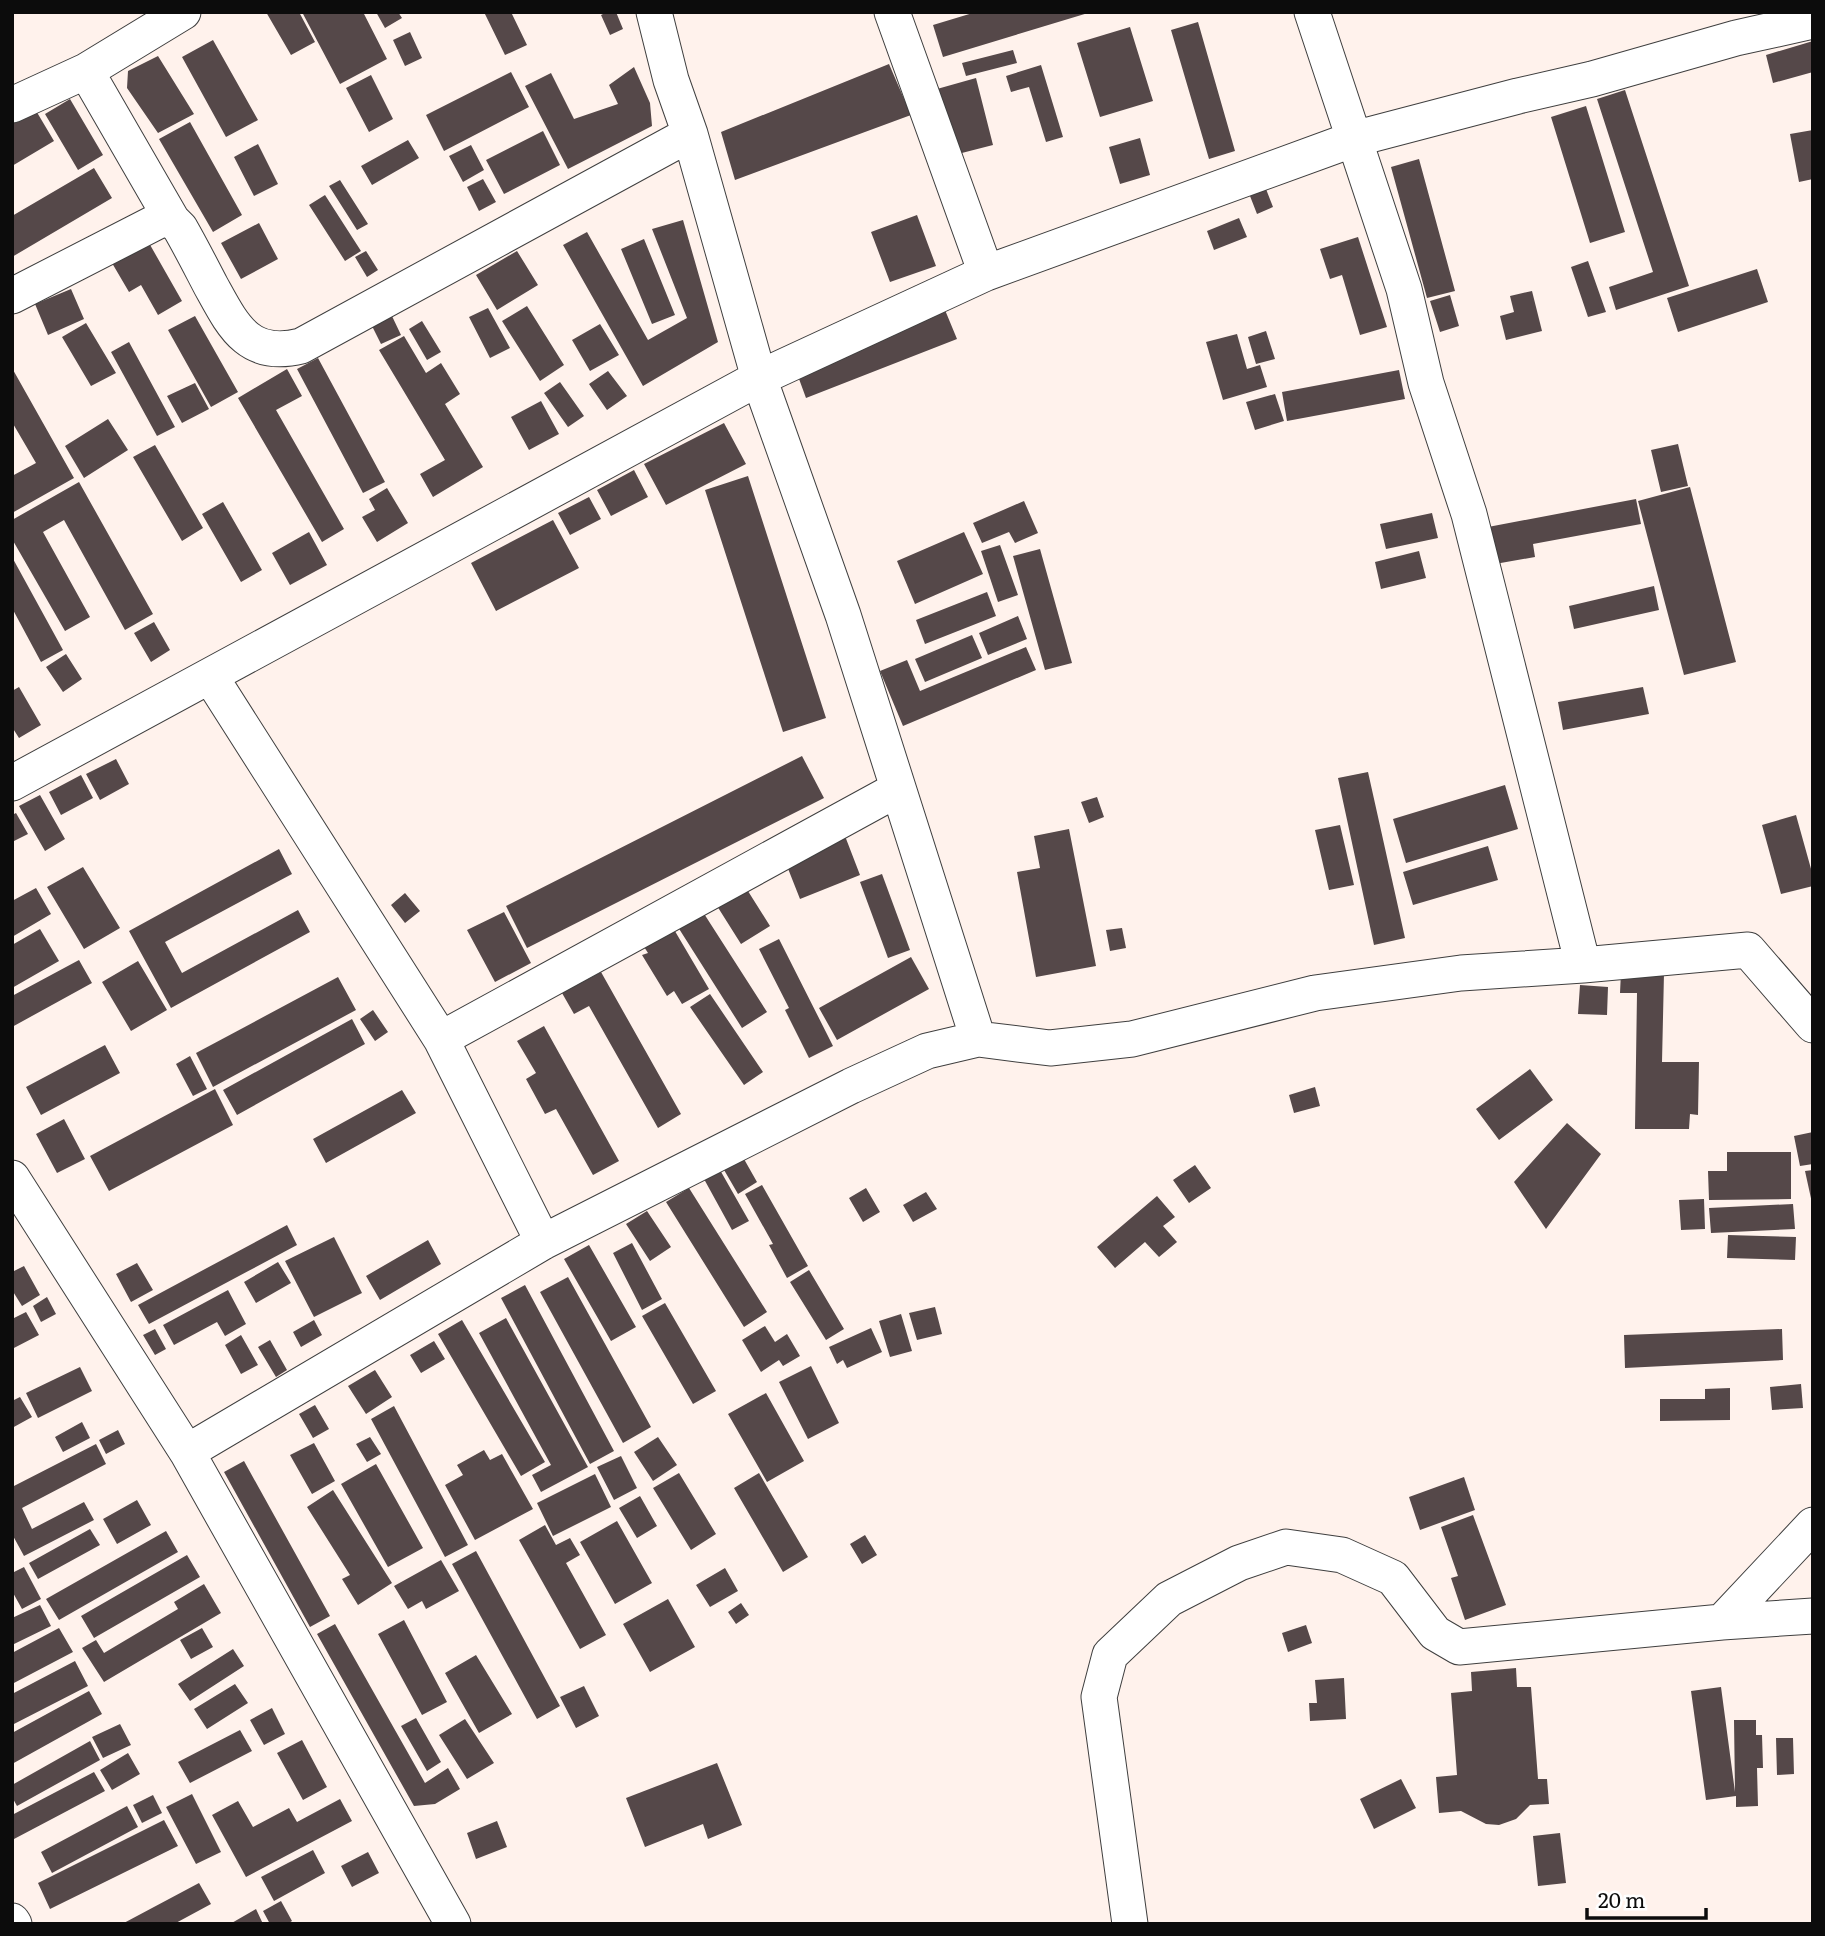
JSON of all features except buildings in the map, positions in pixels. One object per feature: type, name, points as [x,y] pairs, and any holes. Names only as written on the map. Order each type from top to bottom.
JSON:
[{"type":"street","points":[[12,105],[86,71],[183,12]]},
{"type":"street","points":[[654,12],[671,80],[690,134],[759,378],[843,615],[978,1039]]},
{"type":"street","points":[[892,12],[986,274]]},
{"type":"street","points":[[1312,12],[1404,289],[1426,383],[1469,514],[1583,965]]},
{"type":"street","points":[[12,783],[759,378],[986,274],[1354,139],[1592,79],[1732,25],[1813,21]]},
{"type":"street","points":[[86,71],[172,220],[180,228],[232,324],[248,339],[264,347],[284,350],[301,346],[690,134]]},
{"type":"street","points":[[12,296],[162,219],[172,220]]},
{"type":"street","points":[[210,676],[441,1039],[542,1242]]},
{"type":"street","points":[[441,1039],[898,789]]},
{"type":"street","points":[[187,1452],[542,1242],[927,1051],[978,1039],[1050,1048],[1132,1039],[1315,993],[1461,973],[1748,950],[1813,1024]]},
{"type":"street","points":[[12,1178],[187,1452],[453,1924]]},
{"type":"street","points":[[1722,1622],[1813,1525]]},
{"type":"street","points":[[1130,1924],[1099,1697],[1110,1655],[1169,1600],[1239,1563],[1286,1547],[1342,1555],[1393,1578],[1435,1633],[1459,1647],[1813,1616]]}]
